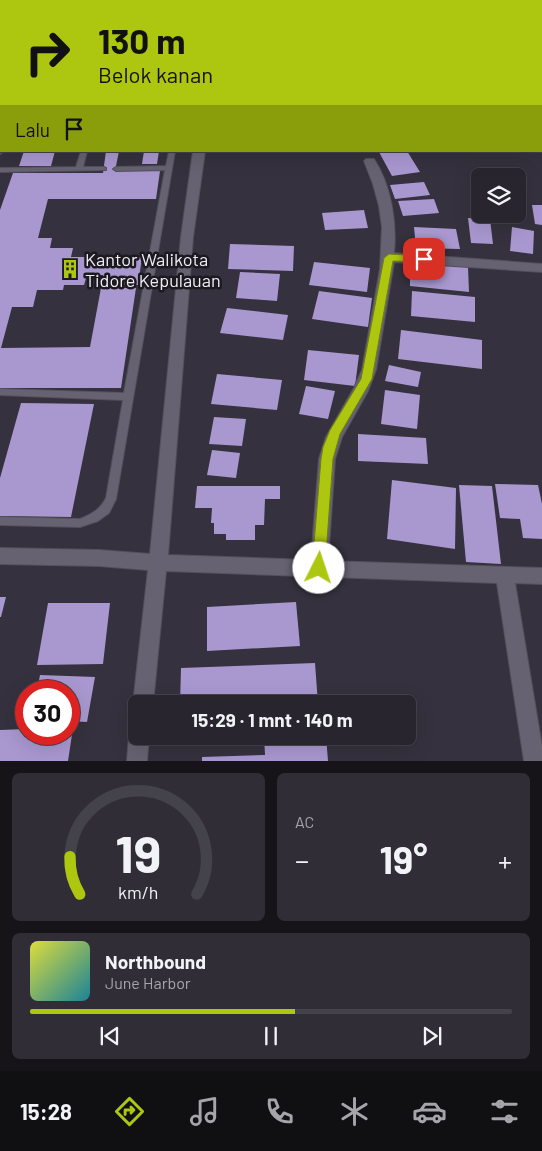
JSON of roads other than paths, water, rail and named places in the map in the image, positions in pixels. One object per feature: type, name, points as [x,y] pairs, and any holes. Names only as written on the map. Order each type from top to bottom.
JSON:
[{"type":"street","points":[[144,695],[158,562],[187,237],[199,152]]},
{"type":"street","points":[[319,568],[326,469],[330,447],[334,433],[366,379],[389,258],[389,231],[384,198],[379,180],[370,161]]},
{"type":"street","points":[[389,258],[542,268]]},
{"type":"street","points":[[0,556],[99,558],[158,562],[542,576]]},
{"type":"street","points":[[505,574],[534,761]]},
{"type":"street","points":[[137,761],[139,745]]},
{"type":"lane","points":[[79,169],[84,152]]},
{"type":"lane","points":[[0,521],[80,523],[94,518],[104,510],[111,500],[172,152]]},
{"type":"lane","points":[[116,169],[169,168]]},
{"type":"lane","points":[[0,170],[104,169]]},
{"type":"lane","points":[[0,392],[128,397]]},
{"type":"place","name":"Kantor Walikota Tidore Kepulauan","points":[[70,269]]}]
